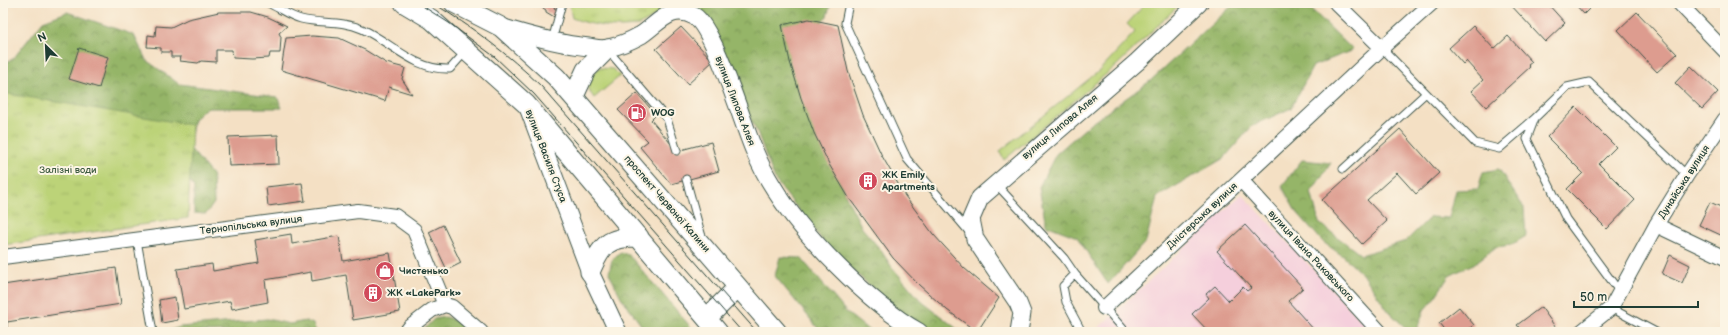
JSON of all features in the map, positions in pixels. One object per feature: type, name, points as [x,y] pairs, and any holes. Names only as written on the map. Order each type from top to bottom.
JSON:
[{"type":"main road","name":"вулиця Василя Стуса","points":[[404,3],[430,18],[526,104]]},
{"type":"main road","points":[[464,5],[501,27]]},
{"type":"main road","name":"проспект Червоної Калини","points":[[501,27],[556,77],[574,96],[777,332]]},
{"type":"main road","points":[[574,96],[586,70],[607,49]]},
{"type":"main road","points":[[526,104],[712,325],[738,287]]},
{"type":"main road","points":[[590,272],[598,254],[607,244],[621,237],[638,237]]},
{"type":"street","name":"вулиця Липова Алея","points":[[1019,332],[1021,328],[1022,313],[1018,303],[975,239],[971,219],[973,211],[980,198],[995,183],[1137,62],[1199,3]]},
{"type":"street","points":[[1336,3],[1382,48]]},
{"type":"street","name":"Дністерська вулиця","points":[[1104,308],[1432,3]]},
{"type":"street","points":[[1679,3],[1725,51]]},
{"type":"street","name":"вулиця Липова Алея","points":[[666,14],[686,12],[695,16],[704,27],[717,53],[754,152],[787,209],[828,256],[870,295],[920,332]]},
{"type":"street","points":[[501,27],[552,41],[607,49],[641,35],[666,14]]},
{"type":"street","name":"вулиця Василя Стуса","points":[[526,104],[590,272],[618,332]]},
{"type":"street","name":"Дунайська вулиця","points":[[1656,225],[1687,175],[1725,119]]},
{"type":"street","name":"вулиця Івана Раковського","points":[[1241,180],[1380,332]]},
{"type":"street","name":"Тернопільська вулиця","points":[[3,257],[358,211],[395,216],[414,230],[445,305]]},
{"type":"street","points":[[1581,332],[1610,308],[1656,225],[1725,258]]},
{"type":"street","points":[[406,332],[410,327],[432,310],[445,305],[452,307],[481,332]]},
{"type":"lane","points":[[268,3],[291,16],[302,20],[343,23],[362,29],[405,55],[439,70],[450,69],[457,63],[467,50]]},
{"type":"lane","points":[[552,41],[562,3]]},
{"type":"lane","points":[[666,14],[682,3]]},
{"type":"lane","points":[[850,3],[845,24],[907,159],[975,239]]},
{"type":"lane","points":[[1382,48],[1475,143],[1499,149],[1535,118],[1567,87],[1589,82],[1687,175]]},
{"type":"lane","points":[[607,49],[667,119],[677,151]]},
{"type":"lane","points":[[1343,169],[1426,93]]},
{"type":"lane","points":[[1535,118],[1527,139],[1566,219],[1620,291]]},
{"type":"lane","points":[[686,180],[706,249]]},
{"type":"lane","points":[[995,183],[1064,258],[1075,274],[1126,332]]},
{"type":"lane","points":[[137,240],[153,332]]},
{"type":"lane","points":[[1075,274],[1064,286],[1066,302],[1082,332]]},
{"type":"lane","points":[[1610,308],[1656,332]]},
{"type":"shaded area","points":[[1242,194],[1372,332],[1094,332]]},
{"type":"green space","points":[[569,3],[671,3],[659,13],[638,25],[610,27],[587,23],[572,18]]},
{"type":"green space","points":[[695,3],[831,3],[827,16],[817,28],[836,172],[843,190],[862,228],[880,249],[891,266],[921,301],[961,332],[927,332],[918,328],[831,251],[775,180],[758,134],[697,12]]},
{"type":"green space","points":[[1146,3],[1181,3],[1117,65],[1004,160],[1000,151],[1099,71],[1135,32],[1127,24]]},
{"type":"green space","points":[[1235,3],[1305,3],[1353,50],[1313,66],[1291,108],[1252,126],[1224,158],[1157,197],[1146,241],[1108,284],[1077,237],[1046,225],[1039,187],[1056,154],[1089,125],[1150,81]]},
{"type":"green space","points":[[67,12],[134,35],[146,60],[179,84],[277,97],[282,108],[206,108],[194,119],[189,147],[213,176],[214,203],[206,214],[194,213],[194,187],[172,155],[3,197],[3,63],[13,59],[43,21]]},
{"type":"green space","points":[[599,68],[613,69],[620,76],[594,98],[588,89],[587,80]]},
{"type":"green space","name":"Залізні води","points":[[3,93],[192,125],[188,218],[3,245]]},
{"type":"green space","points":[[1302,160],[1331,163],[1311,192],[1319,223],[1361,255],[1406,241],[1430,217],[1449,218],[1456,190],[1478,189],[1483,172],[1499,169],[1524,208],[1526,236],[1511,245],[1496,247],[1475,263],[1449,276],[1424,310],[1416,332],[1410,332],[1389,312],[1365,277],[1343,256],[1323,242],[1295,210],[1282,186]]},
{"type":"green space","points":[[620,252],[628,254],[695,332],[646,332],[621,297],[609,273],[612,260]]},
{"type":"green space","points":[[780,257],[801,258],[847,313],[871,332],[821,332],[775,276]]},
{"type":"green space","points":[[446,317],[456,321],[467,332],[421,332],[434,319]]},
{"type":"green space","points":[[267,319],[290,324],[306,321],[313,324],[316,331],[165,332],[180,327]]},
{"type":"building","points":[[535,3],[556,3],[554,8],[559,11],[556,18],[546,12],[546,10]]},
{"type":"building","points":[[1509,3],[1547,3],[1565,23],[1545,42]]},
{"type":"building","points":[[1574,3],[1593,3],[1594,4],[1584,14]]},
{"type":"building","points":[[219,12],[251,12],[268,17],[287,26],[279,33],[281,37],[280,53],[270,53],[269,58],[252,59],[233,58],[232,50],[216,50],[216,62],[201,61],[198,63],[180,61],[181,57],[171,57],[171,52],[161,52],[161,48],[147,47],[148,35],[155,36],[156,26],[171,27],[188,19]]},
{"type":"building","points":[[1637,12],[1677,54],[1657,72],[1618,30]]},
{"type":"building","name":"ЖК Emily Apartments","points":[[809,19],[838,25],[848,71],[863,115],[882,156],[905,196],[933,234],[964,268],[999,298],[977,332],[947,310],[919,285],[893,258],[849,198],[830,166],[814,133],[801,98],[790,62],[782,25]]},
{"type":"building","points":[[1473,26],[1494,49],[1508,36],[1532,62],[1528,65],[1530,67],[1486,107],[1471,91],[1483,80],[1466,61],[1463,64],[1449,48]]},
{"type":"building","points":[[681,27],[713,61],[688,84],[656,49]]},
{"type":"building","points":[[312,36],[339,38],[365,50],[386,63],[405,68],[402,79],[412,94],[389,87],[385,101],[281,70],[286,38]]},
{"type":"building","points":[[79,48],[108,57],[99,88],[69,79]]},
{"type":"building","points":[[1691,66],[1718,92],[1702,109],[1675,83]]},
{"type":"building","points":[[637,93],[656,115],[651,120],[677,151],[711,142],[719,171],[671,184],[640,147],[648,141],[618,110]]},
{"type":"building","points":[[1576,107],[1616,147],[1599,164],[1635,200],[1607,229],[1567,189],[1583,173],[1547,137]]},
{"type":"building","points":[[1400,129],[1439,173],[1416,194],[1397,173],[1367,200],[1387,221],[1362,244],[1322,200]]},
{"type":"building","points":[[278,135],[279,164],[229,166],[228,137]]},
{"type":"building","points":[[302,183],[305,201],[268,206],[266,187]]},
{"type":"building","points":[[1710,202],[1725,209],[1725,237],[1699,225]]},
{"type":"building","points":[[443,225],[461,263],[447,270],[429,232]]},
{"type":"building","points":[[1245,225],[1303,288],[1288,301],[1316,332],[1209,332],[1192,314],[1209,298],[1206,294],[1215,286],[1229,301],[1243,287],[1247,291],[1251,288],[1217,251]]},
{"type":"building","points":[[291,234],[292,244],[339,236],[343,261],[390,253],[400,312],[353,320],[346,275],[312,281],[311,272],[265,280],[268,302],[232,309],[230,301],[184,309],[177,269],[212,264],[213,271],[259,263],[255,240]]},
{"type":"building","points":[[1670,255],[1690,265],[1682,283],[1662,274]]},
{"type":"building","points":[[116,268],[121,304],[7,322],[7,329],[3,329],[3,285]]},
{"type":"building","points":[[175,297],[178,320],[162,323],[159,300]]},
{"type":"building","points":[[1459,307],[1474,325],[1466,332],[1446,332],[1439,323]]},
{"type":"building","points":[[1541,307],[1556,328],[1550,332],[1523,332],[1517,325]]},
{"type":"tram line","points":[[418,3],[449,23],[495,57],[534,94],[742,332]]},
{"type":"tram line","points":[[433,3],[489,42],[516,63],[541,86],[757,332]]},
{"type":"place","name":"WOG","points":[[637,113]]},
{"type":"place","name":"ЖК Emily Apartments","points":[[868,181]]},
{"type":"place","name":"Чистенько","points":[[385,271]]},
{"type":"place","name":"ЖК «LakePark»","points":[[373,293]]}]
